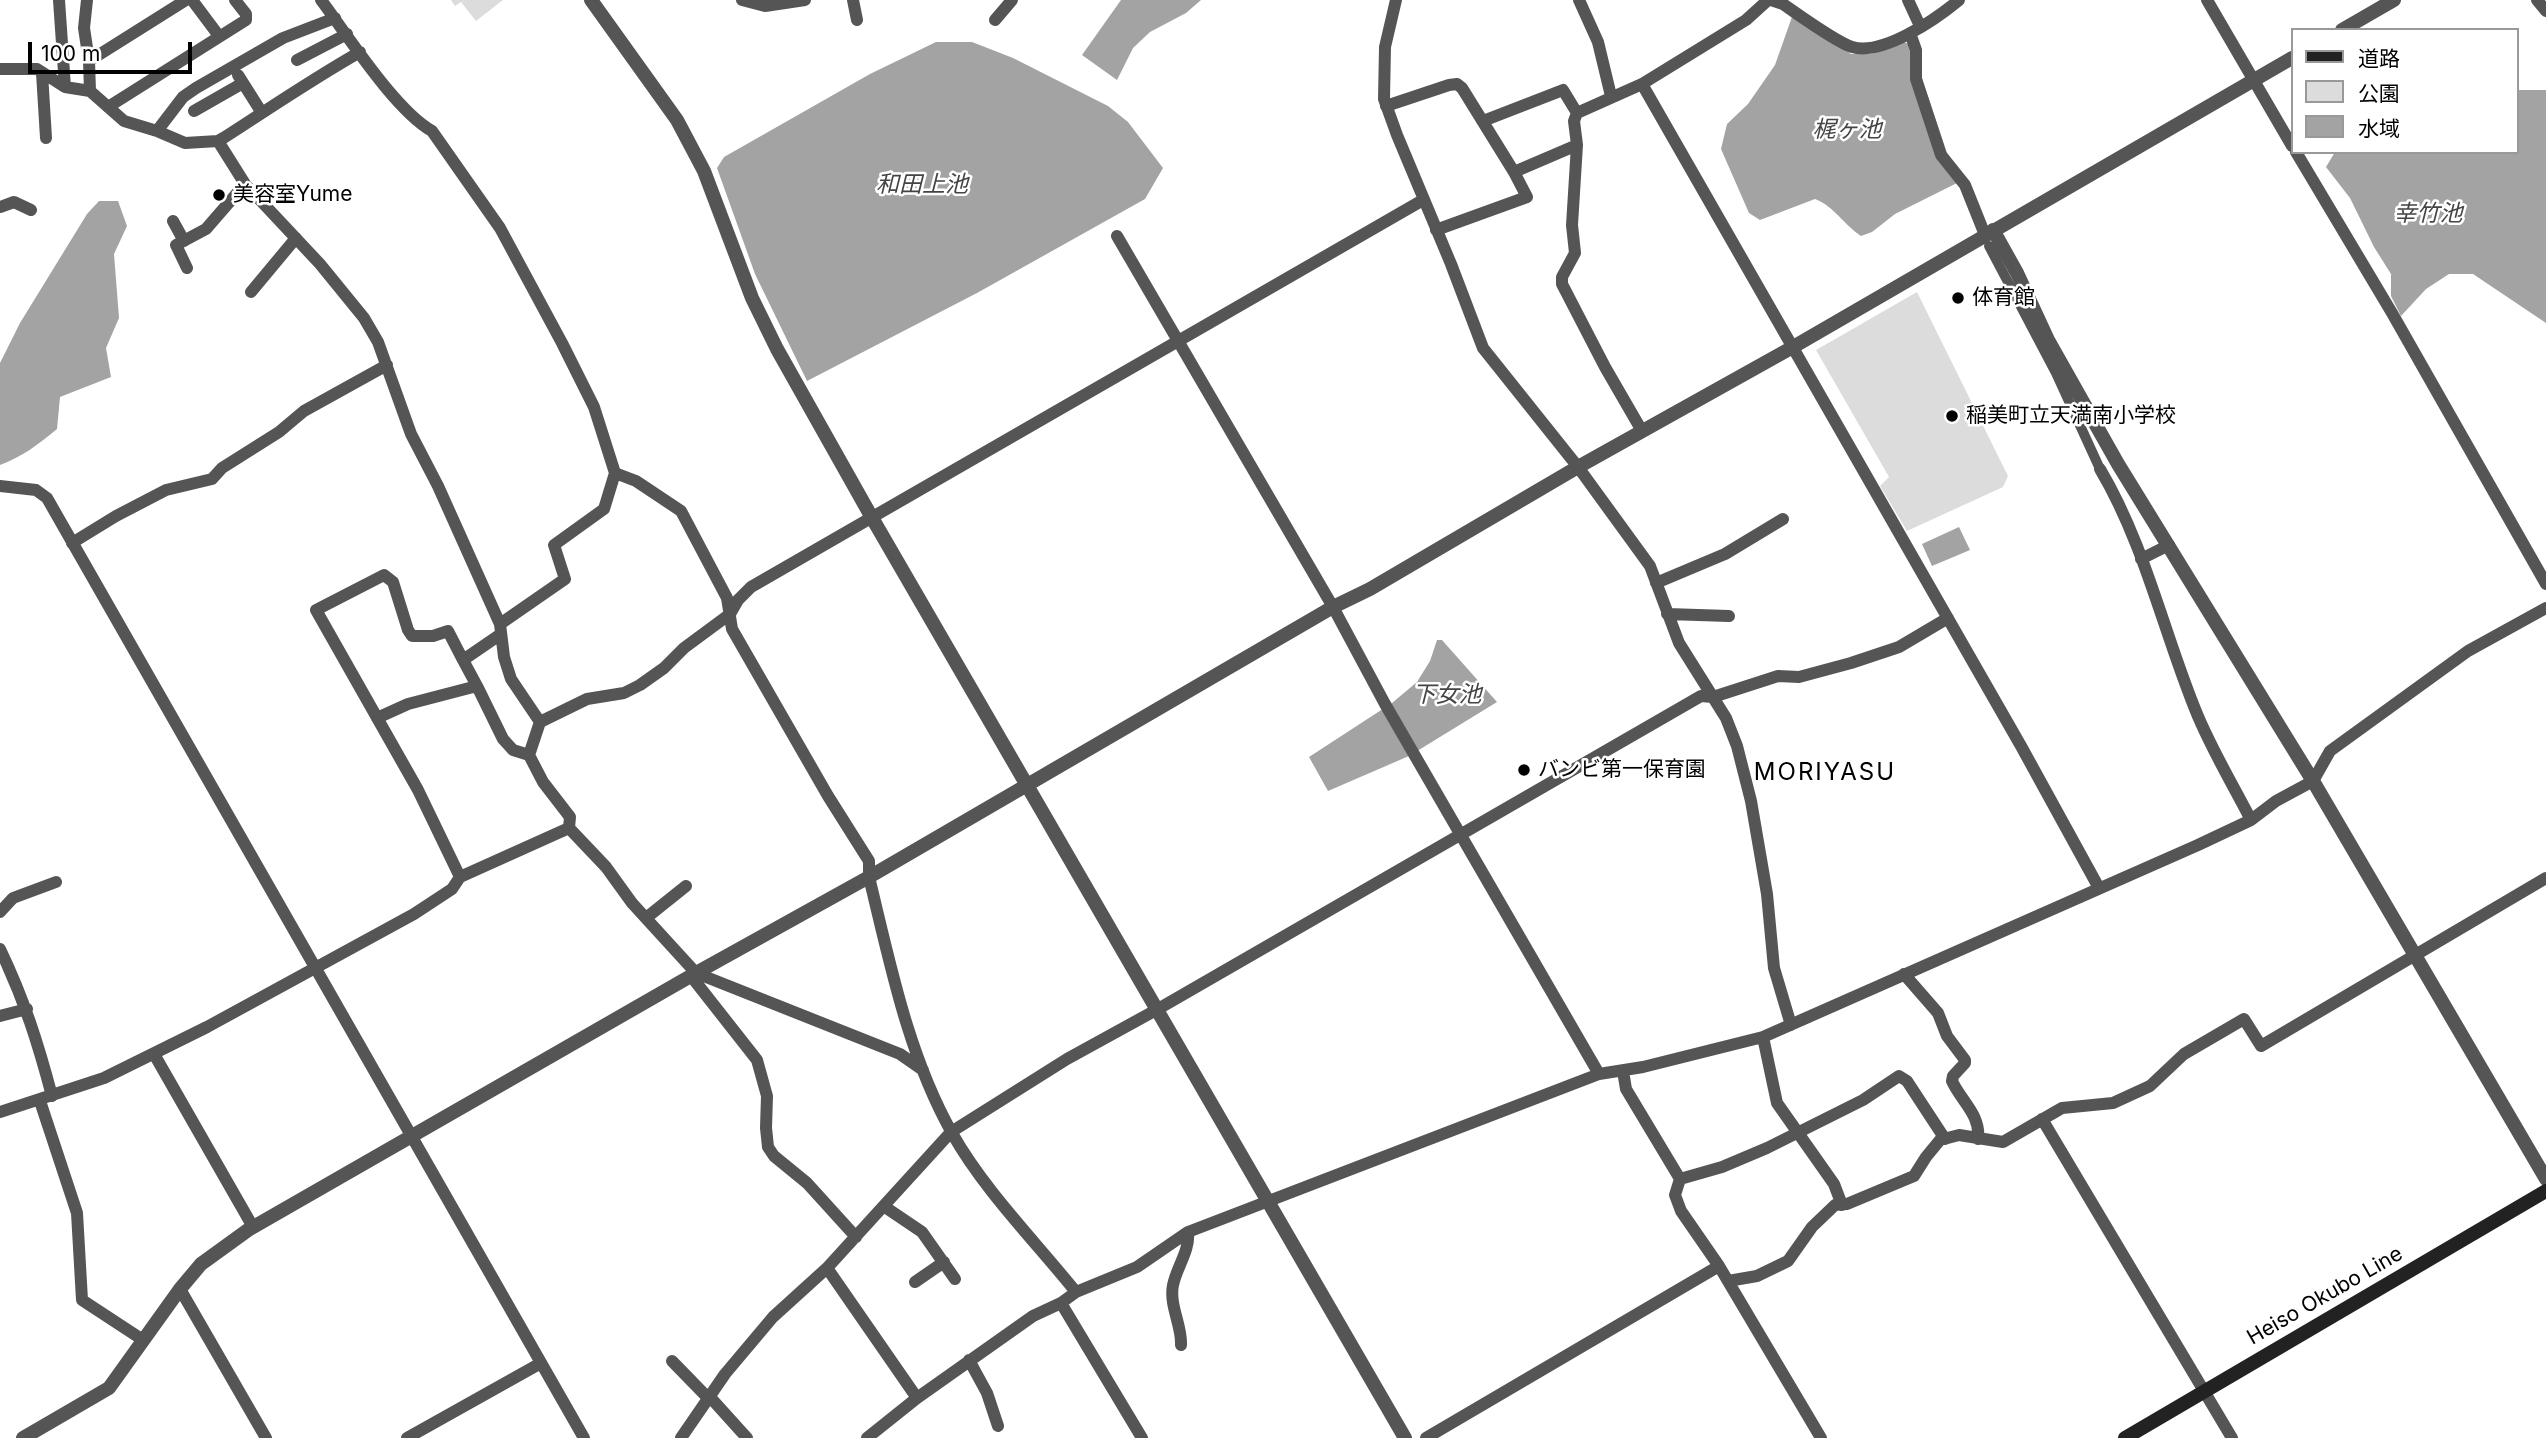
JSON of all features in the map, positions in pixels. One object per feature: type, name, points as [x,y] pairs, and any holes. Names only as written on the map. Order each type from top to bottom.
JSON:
[{"type":"main road","name":"Heiso Okubo Line","points":[[2124,1438],[2546,1191]]},
{"type":"street","points":[[59,0],[65,87]]},
{"type":"street","points":[[89,61],[186,0]]},
{"type":"street","points":[[192,0],[219,36]]},
{"type":"street","points":[[108,107],[246,20],[246,14],[235,0]]},
{"type":"street","points":[[321,0],[417,122],[432,131],[500,228],[594,407],[615,473],[604,509],[554,545],[565,579],[463,660]]},
{"type":"street","points":[[591,0],[682,130],[704,171],[757,308],[777,349],[1405,1438]]},
{"type":"street","points":[[742,0],[765,6],[798,0]]},
{"type":"street","points":[[853,0],[858,20]]},
{"type":"street","points":[[995,20],[1012,0]]},
{"type":"street","points":[[1396,0],[1385,47],[1383,88],[1386,106],[1483,348],[1578,467],[1650,566],[1679,643],[1730,727],[1751,801],[1767,894],[1774,968],[1791,1025]]},
{"type":"street","points":[[1579,0],[1598,42],[1611,96]]},
{"type":"street","points":[[1908,0],[1915,29],[1916,79],[1941,155],[1965,185],[2112,489],[2141,559],[2196,711],[2251,820]]},
{"type":"street","points":[[1642,431],[1562,284],[1562,277],[1575,253],[1572,225],[1577,145],[1574,121],[1577,113],[1642,83],[1776,1],[1850,47],[1874,49],[1915,29],[1959,0]]},
{"type":"street","points":[[2207,0],[2290,143]]},
{"type":"street","points":[[2345,28],[2394,0]]},
{"type":"street","points":[[2537,0],[2546,11]]},
{"type":"street","points":[[90,2],[84,28],[90,91]]},
{"type":"street","points":[[157,131],[183,97],[196,88],[283,38],[335,18]]},
{"type":"street","points":[[297,60],[347,34]]},
{"type":"street","points":[[0,69],[37,69],[65,87],[90,91],[124,121],[185,143],[218,141],[285,100],[315,77],[360,52]]},
{"type":"street","points":[[23,1438],[109,1388],[201,1264],[253,1227],[694,974],[869,877],[1578,467],[1989,237],[2290,59]]},
{"type":"street","points":[[42,73],[46,138]]},
{"type":"street","points":[[194,111],[240,79],[262,113]]},
{"type":"street","points":[[1642,83],[2099,888]]},
{"type":"street","points":[[1386,106],[1449,85],[1462,88],[1527,197],[1436,230]]},
{"type":"street","points":[[1483,121],[1563,90],[1577,113]]},
{"type":"street","points":[[218,141],[245,184],[296,238],[364,318],[378,342],[411,434],[438,486],[500,629],[504,657],[511,679],[540,722]]},
{"type":"street","points":[[1514,172],[1577,145]]},
{"type":"street","points":[[2297,154],[2392,313],[2546,584]]},
{"type":"street","points":[[187,268],[176,245],[206,229],[245,184]]},
{"type":"street","points":[[529,755],[540,722],[587,699],[624,693],[640,685],[730,614],[738,600],[751,587],[1423,200]]},
{"type":"street","points":[[0,207],[14,202],[31,210]]},
{"type":"street","points":[[173,221],[184,241]]},
{"type":"street","points":[[1117,236],[1333,607],[1385,704],[1599,1074]]},
{"type":"street","points":[[1989,237],[2017,273],[2048,340],[2118,464],[2313,781],[2546,1179]]},
{"type":"street","points":[[251,292],[296,238]]},
{"type":"street","points":[[72,542],[166,490],[212,479],[222,468],[279,432],[304,411],[387,365]]},
{"type":"street","points":[[615,473],[636,481],[681,511],[727,598],[732,629],[757,676],[869,861],[869,877],[897,989],[923,1070],[951,1132],[977,1172],[1076,1292]]},
{"type":"street","points":[[0,486],[36,490],[47,498],[584,1438]]},
{"type":"street","points":[[1656,583],[1725,554],[1783,519]]},
{"type":"street","points":[[2141,559],[2169,545]]},
{"type":"street","points":[[460,877],[418,790],[316,610],[377,577],[387,577],[393,582],[408,631],[412,636],[433,636],[448,631],[503,739],[513,750],[529,755],[543,782],[570,817],[569,828],[606,867],[632,903],[694,974],[757,1060],[767,1096],[768,1147],[774,1156],[807,1183],[856,1237]]},
{"type":"street","points":[[867,1438],[969,1360],[1034,1316],[1061,1303],[1076,1292],[1137,1267],[1188,1232],[1599,1074],[1623,1072],[1763,1037],[2251,820],[2276,801],[2313,781],[2330,751],[2468,650],[2546,608]]},
{"type":"street","points":[[1667,614],[1729,616]]},
{"type":"street","points":[[681,1438],[725,1374],[773,1317],[827,1268],[951,1132],[1067,1059],[1701,696],[1713,697],[1778,676],[1799,677],[1899,647],[1948,618]]},
{"type":"street","points":[[377,718],[408,704],[477,686]]},
{"type":"street","points":[[0,1112],[104,1078],[154,1054],[414,914],[452,889],[460,877],[569,828]]},
{"type":"street","points":[[1728,1281],[1756,1276],[1788,1261],[1812,1227],[1835,1205],[1842,1205],[1914,1177],[1940,1140],[1959,1135],[2003,1142],[2062,1108],[2113,1102],[2134,1094],[2159,1079],[2184,1054],[2244,1019],[2261,1046],[2546,878]]},
{"type":"street","points":[[0,912],[13,898],[56,882]]},
{"type":"street","points":[[646,918],[686,886]]},
{"type":"street","points":[[0,949],[4,968],[27,1009],[46,1099],[77,1213],[82,1300],[143,1340]]},
{"type":"street","points":[[694,974],[900,1054],[923,1070]]},
{"type":"street","points":[[1905,974],[1938,1013],[1947,1036],[1965,1060],[1952,1081],[1973,1112],[1978,1125],[1978,1139]]},
{"type":"street","points":[[0,1016],[27,1009]]},
{"type":"street","points":[[1763,1037],[1777,1103],[1834,1184],[1842,1205]]},
{"type":"street","points":[[154,1054],[253,1227]]},
{"type":"street","points":[[1623,1072],[1626,1089],[1681,1179]]},
{"type":"street","points":[[1681,1179],[1722,1167],[1799,1132],[1863,1100],[1899,1076],[1907,1081],[1945,1139]]},
{"type":"street","points":[[2042,1118],[2232,1438]]},
{"type":"street","points":[[1681,1179],[1675,1195],[1681,1211],[1719,1266],[1821,1438]]},
{"type":"street","points":[[885,1207],[922,1232],[955,1279]]},
{"type":"street","points":[[1181,1345],[1173,1302],[1173,1286],[1188,1245],[1188,1232]]},
{"type":"street","points":[[915,1282],[944,1262]]},
{"type":"street","points":[[1426,1438],[1719,1266]]},
{"type":"street","points":[[827,1268],[917,1398]]},
{"type":"street","points":[[180,1289],[266,1438]]},
{"type":"street","points":[[1061,1303],[1142,1438]]},
{"type":"street","points":[[969,1360],[987,1393],[998,1426]]},
{"type":"street","points":[[672,1361],[747,1438]]},
{"type":"street","points":[[407,1438],[541,1363]]},
{"type":"street","points":[[882,1426],[890,1438]]},
{"type":"green space","points":[[451,0],[503,0],[476,21],[461,2],[455,6]]},
{"type":"green space","points":[[1917,292],[2008,476],[2003,487],[1907,531],[1880,486],[1889,477],[1816,350]]},
{"type":"water","points":[[1121,0],[1201,0],[1186,13],[1150,32],[1133,48],[1117,80],[1082,55]]},
{"type":"water","name":"梶ヶ池","points":[[1793,14],[1851,54],[1872,54],[1904,42],[1911,45],[1957,183],[1895,214],[1872,232],[1861,236],[1828,206],[1815,199],[1760,220],[1749,213],[1721,149],[1727,124],[1748,104],[1775,65]]},
{"type":"water","name":"和田上池","points":[[936,42],[972,42],[1013,58],[1108,106],[1128,122],[1163,168],[1145,199],[977,293],[807,381],[755,274],[717,168],[724,157],[870,74]]},
{"type":"water","name":"幸竹池","points":[[2518,90],[2546,90],[2546,323],[2473,274],[2449,274],[2426,289],[2401,316],[2391,296],[2391,274],[2374,247],[2350,198],[2326,167],[2334,154],[2518,154]]},
{"type":"water","points":[[99,201],[118,201],[127,226],[114,254],[119,318],[106,348],[111,377],[60,397],[57,429],[30,450],[0,465],[0,363],[20,323],[87,214]]},
{"type":"water","points":[[1959,527],[1970,550],[1932,566],[1922,544]]},
{"type":"water","name":"下女池","points":[[1437,640],[1442,640],[1497,702],[1409,756],[1328,791],[1309,757],[1392,703],[1417,682],[1430,661]]},
{"type":"place","name":"美容室Yume","points":[[219,195]]},
{"type":"place","name":"体育館","points":[[1958,298]]},
{"type":"place","name":"稲美町立天満南小学校","points":[[1952,416]]},
{"type":"place","name":"バンビ第一保育園","points":[[1524,770]]},
{"type":"district","name":"MORIYASU","points":[[1825,773]]}]
